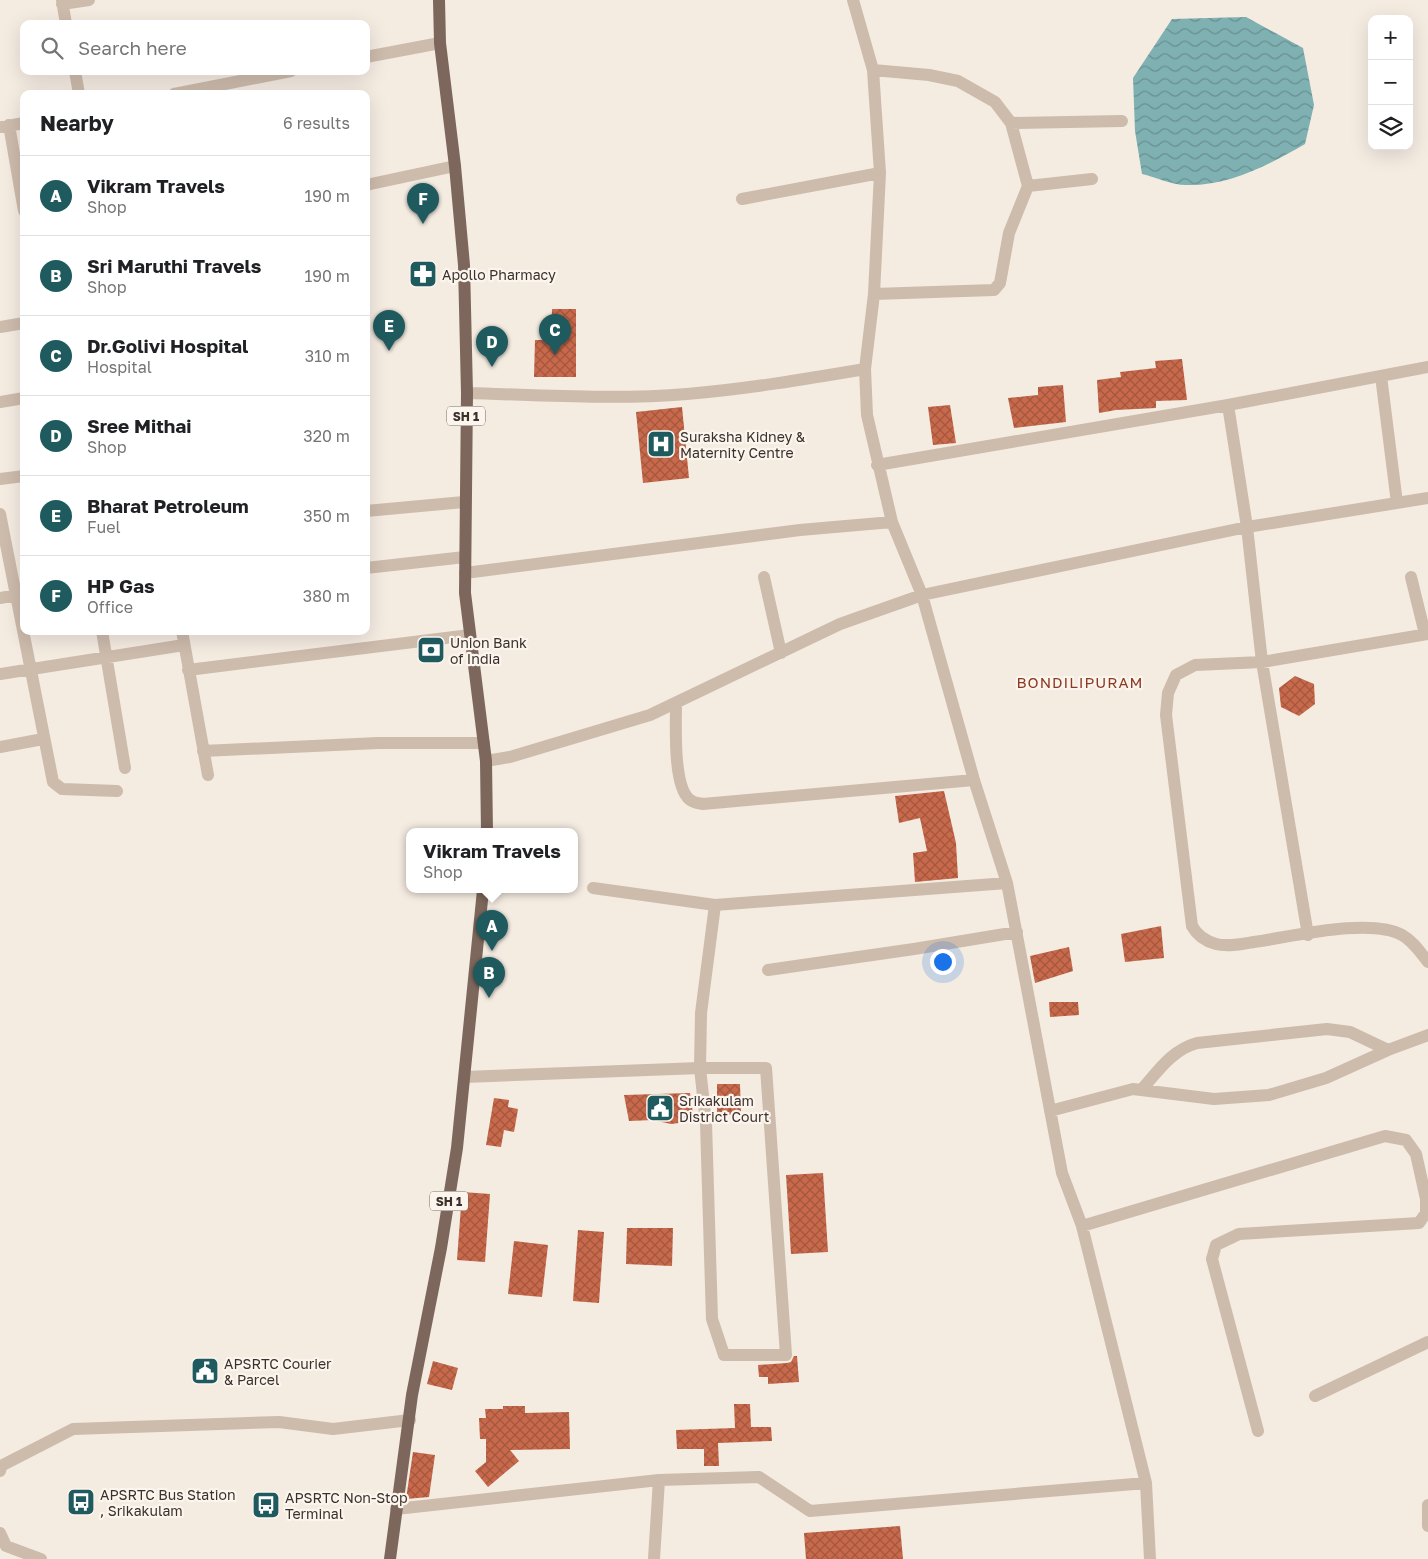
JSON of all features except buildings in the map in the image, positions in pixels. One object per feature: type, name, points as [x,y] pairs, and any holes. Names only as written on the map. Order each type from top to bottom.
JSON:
[{"type":"main road","name":"SH 1","points":[[439,0],[440,43],[455,166],[464,265],[467,394],[464,502],[465,573],[470,635],[486,761],[487,828]]},
{"type":"main road","name":"SH 1","points":[[390,1559],[412,1394],[443,1239],[465,1077],[483,893]]},
{"type":"street","points":[[65,20],[62,2],[89,0]]},
{"type":"street","points":[[853,0],[873,70],[880,173],[874,294],[865,369],[867,415],[892,522],[922,595],[974,780],[1007,884],[1062,1173],[1082,1226],[1146,1483],[1150,1559]]},
{"type":"street","points":[[370,56],[440,43]]},
{"type":"street","points":[[873,70],[929,74],[958,81],[995,102],[1011,123],[1028,186],[1009,233],[1000,283],[994,290],[874,294]]},
{"type":"street","points":[[76,75],[78,90]]},
{"type":"street","points":[[194,90],[271,75]]},
{"type":"street","points":[[1011,123],[1122,122]]},
{"type":"street","points":[[20,123],[4,126],[20,194]]},
{"type":"street","points":[[370,184],[455,166]]},
{"type":"street","points":[[742,199],[880,173]]},
{"type":"street","points":[[1028,186],[1092,179]]},
{"type":"street","points":[[0,327],[20,324]]},
{"type":"street","points":[[878,465],[1228,405],[1428,367]]},
{"type":"street","points":[[467,394],[602,397],[686,394],[753,387],[865,369]]},
{"type":"street","points":[[1381,376],[1396,503]]},
{"type":"street","points":[[0,402],[20,399]]},
{"type":"street","points":[[1228,405],[1247,527],[1262,662],[1308,935]]},
{"type":"street","points":[[0,479],[20,476]]},
{"type":"street","points":[[486,761],[543,748],[650,715],[840,624],[922,595],[1247,527],[1428,498]]},
{"type":"street","points":[[370,511],[464,502]]},
{"type":"street","points":[[0,514],[20,616]]},
{"type":"street","points":[[465,573],[800,530],[892,522]]},
{"type":"street","points":[[370,568],[465,557]]},
{"type":"street","points":[[764,577],[781,653]]},
{"type":"street","points":[[1411,577],[1426,634],[1262,662],[1195,665],[1176,675],[1168,693],[1166,715],[1192,926],[1203,938],[1216,944],[1228,945],[1308,935],[1350,927],[1382,929],[1402,935],[1414,944],[1428,962]]},
{"type":"street","points":[[0,598],[16,595]]},
{"type":"street","points":[[24,635],[43,739],[50,771],[56,786],[69,790],[117,791]]},
{"type":"street","points":[[103,635],[125,768]]},
{"type":"street","points":[[183,635],[208,775]]},
{"type":"street","points":[[188,670],[470,635]]},
{"type":"street","points":[[0,674],[184,645]]},
{"type":"street","points":[[676,704],[678,759],[683,790],[694,802],[703,804],[974,780]]},
{"type":"street","points":[[0,747],[43,739]]},
{"type":"street","points":[[203,751],[378,743],[484,743]]},
{"type":"street","points":[[593,888],[715,905],[1007,884]]},
{"type":"street","points":[[465,1077],[700,1068],[766,1068],[786,1354],[724,1354],[712,1319],[706,1123],[700,1068],[699,1039],[715,905]]},
{"type":"street","points":[[768,970],[1017,932]]},
{"type":"street","points":[[1142,1089],[1172,1054],[1198,1043],[1327,1029],[1350,1032],[1388,1050]]},
{"type":"street","points":[[1050,1111],[1121,1091],[1142,1089],[1214,1099],[1260,1097],[1307,1085],[1428,1035]]},
{"type":"street","points":[[1082,1226],[1385,1136],[1406,1140],[1416,1154],[1426,1199],[1426,1213],[1419,1223],[1239,1234],[1216,1244],[1212,1259],[1258,1431]]},
{"type":"street","points":[[1316,1396],[1428,1342]]},
{"type":"street","points":[[0,1470],[1,1466],[73,1429],[279,1422],[333,1429],[410,1420]]},
{"type":"street","points":[[396,1509],[659,1480],[759,1476],[810,1511],[1146,1483]]},
{"type":"street","points":[[654,1559],[659,1480]]},
{"type":"street","points":[[1428,1505],[1428,1526]]},
{"type":"street","points":[[0,1533],[6,1546],[41,1559]]},
{"type":"water","points":[[1246,17],[1303,48],[1314,105],[1305,144],[1248,173],[1218,182],[1181,185],[1142,174],[1135,131],[1133,78],[1172,19]]},
{"type":"place","name":"HP Gas","points":[[423,224]]},
{"type":"place","name":"Apollo Pharmacy","points":[[423,274]]},
{"type":"place","name":"Bharat Petroleum","points":[[389,351]]},
{"type":"place","name":"Dr.Golivi Hospital","points":[[555,355]]},
{"type":"place","name":"Sree Mithai","points":[[492,367]]},
{"type":"place","name":"Suraksha Kidney & Maternity Centre","points":[[661,444]]},
{"type":"place","name":"Union Bank of India","points":[[431,650]]},
{"type":"place","name":"Vikram Travels","points":[[492,951]]},
{"type":"place","name":"Sri Maruthi Travels","points":[[489,998]]},
{"type":"place","name":"Srikakulam District Court","points":[[660,1108]]},
{"type":"place","name":"APSRTC Courier & Parcel","points":[[205,1371]]},
{"type":"place","name":"APSRTC Bus Station , Srikakulam","points":[[81,1502]]},
{"type":"place","name":"APSRTC Non-Stop Terminal","points":[[266,1505]]},
{"type":"district","name":"BONDILIPURAM","points":[[1080,682]]}]
